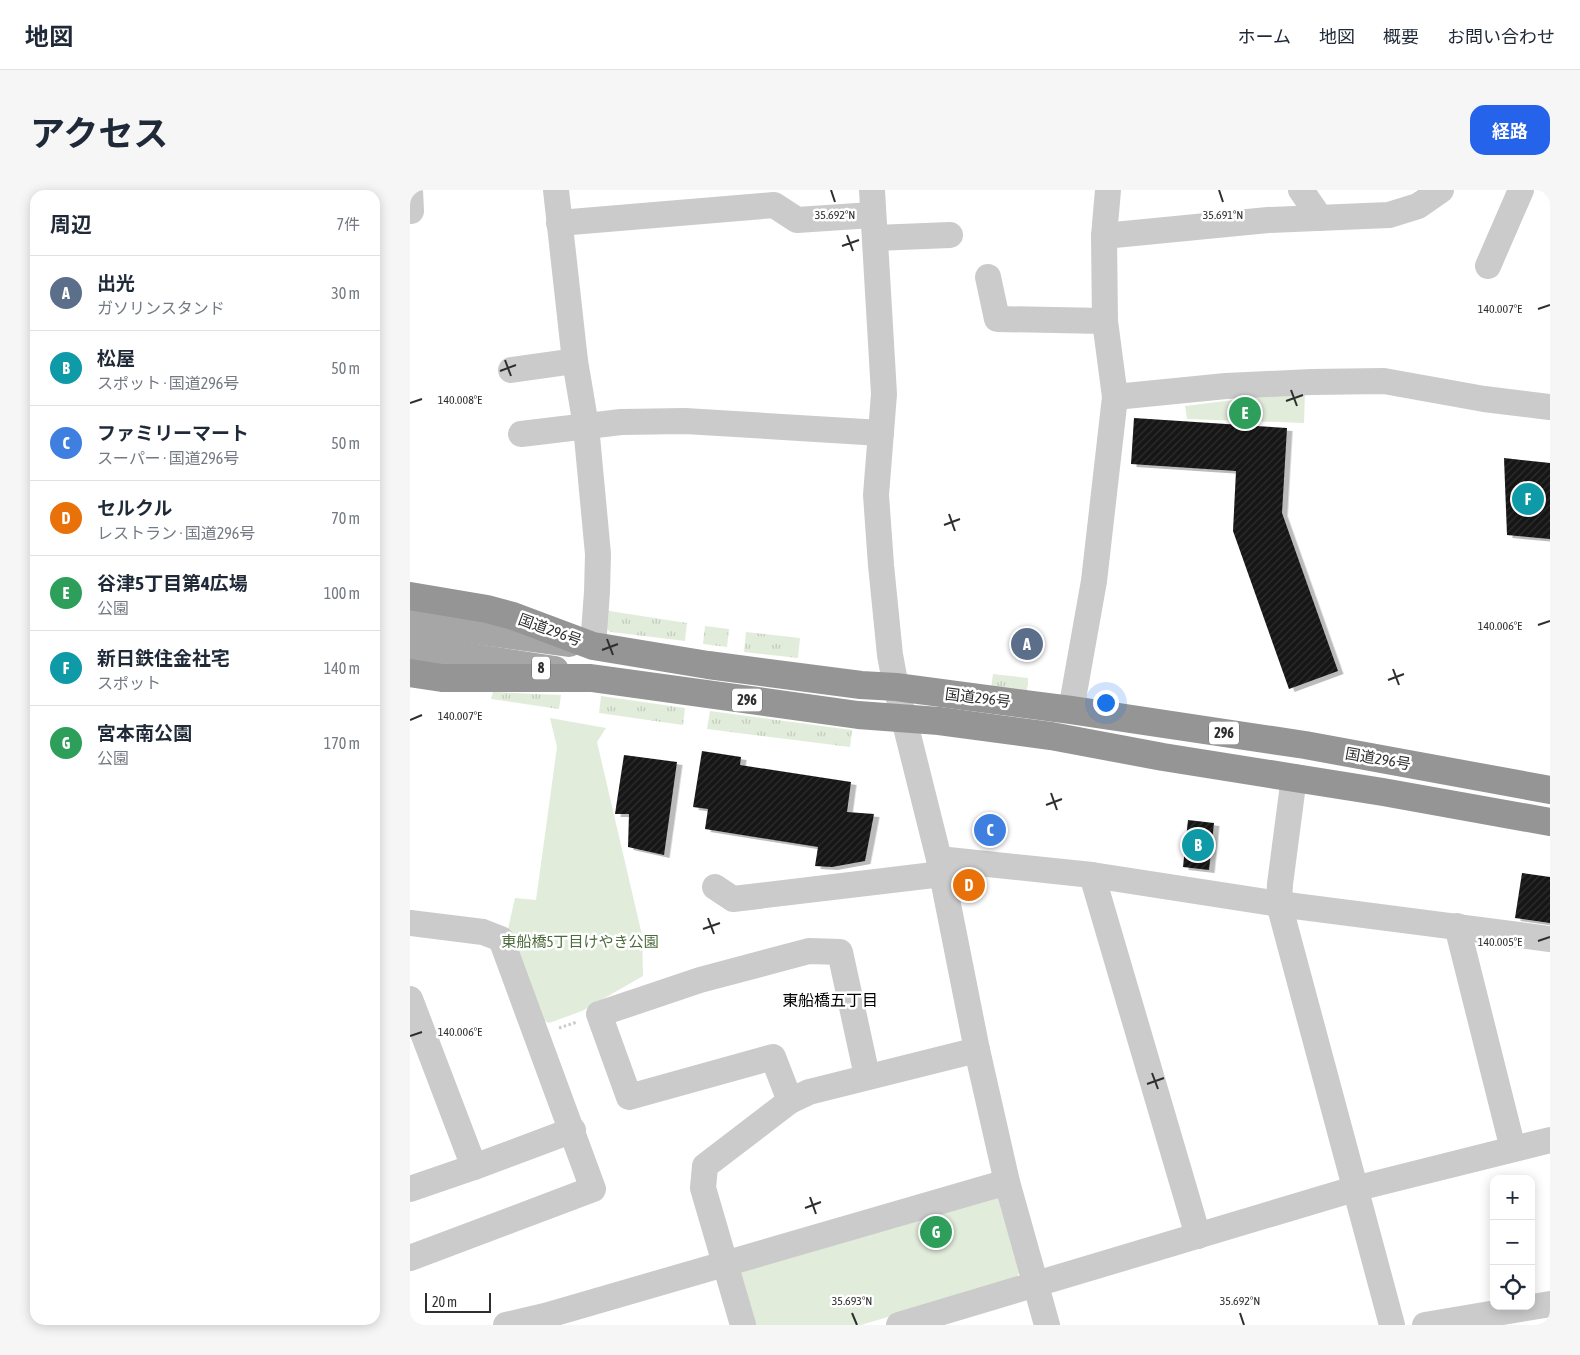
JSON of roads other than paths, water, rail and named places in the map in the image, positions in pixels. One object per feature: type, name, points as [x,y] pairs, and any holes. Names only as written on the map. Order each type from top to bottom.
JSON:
[{"type":"highway","name":"国道296号","points":[[410,596],[496,611],[593,646],[708,665],[1071,710],[1305,745],[1550,790]]},
{"type":"highway","name":"国道296号","points":[[410,673],[442,678],[591,678],[858,715],[904,718],[1052,736],[1163,758],[1294,777],[1550,822]]},
{"type":"main road","name":"8","points":[[410,621],[593,646]]},
{"type":"main road","name":"8","points":[[410,648],[554,670],[591,678]]},
{"type":"street","points":[[410,190],[410,211]]},
{"type":"street","points":[[556,190],[558,223],[575,361],[586,426],[598,554],[593,646]]},
{"type":"street","points":[[1071,710],[1094,582],[1115,397],[1105,321],[1104,236],[1108,190]]},
{"type":"street","points":[[1300,190],[1320,218]]},
{"type":"street","points":[[1104,236],[1268,220],[1390,215],[1418,206],[1441,190]]},
{"type":"street","points":[[1488,266],[1521,190]]},
{"type":"street","points":[[558,223],[774,205],[797,220],[873,214],[950,235]]},
{"type":"street","points":[[873,214],[884,394],[876,495],[889,647],[896,687],[940,867],[977,1050],[1007,1182],[1047,1325]]},
{"type":"street","points":[[988,277],[997,319],[1105,321]]},
{"type":"street","points":[[511,370],[575,361]]},
{"type":"street","points":[[1115,397],[1226,386],[1384,381],[1484,399],[1550,407]]},
{"type":"street","points":[[521,434],[621,422],[685,421],[881,433]]},
{"type":"street","points":[[1294,777],[1278,904],[1392,1325]]},
{"type":"street","points":[[714,887],[733,899],[940,867],[1092,875],[1278,904],[1550,939]]},
{"type":"street","points":[[1092,875],[1198,1236]]},
{"type":"street","points":[[410,923],[483,932],[501,939],[573,1130],[593,1189],[410,1258]]},
{"type":"street","points":[[1457,926],[1513,1148]]},
{"type":"street","points":[[790,1101],[773,1057],[629,1097],[599,1014],[700,980],[809,951],[840,952],[867,1076]]},
{"type":"street","points":[[410,998],[474,1167]]},
{"type":"street","points":[[743,1325],[703,1188],[705,1166],[790,1101],[809,1092],[977,1050]]},
{"type":"street","points":[[410,1189],[573,1130]]},
{"type":"street","points":[[899,1325],[1354,1189],[1550,1140]]},
{"type":"street","points":[[506,1325],[546,1320],[725,1264],[1007,1182]]},
{"type":"street","points":[[1438,1324],[1550,1304]]},
{"type":"place","name":"谷津5丁目第4広場","points":[[1245,413]]},
{"type":"place","name":"新日鉄住金社宅","points":[[1528,499]]},
{"type":"place","name":"出光","points":[[1027,644]]},
{"type":"place","name":"ファミリーマート","points":[[990,830]]},
{"type":"place","name":"松屋","points":[[1198,845]]},
{"type":"place","name":"セルクル","points":[[969,885]]},
{"type":"place","name":"宮本南公園","points":[[936,1232]]},
{"type":"district","name":"東船橋五丁目","points":[[830,1000]]},
{"type":"park label","name":"東船橋5丁目けやき公園","points":[[580,942]]}]
